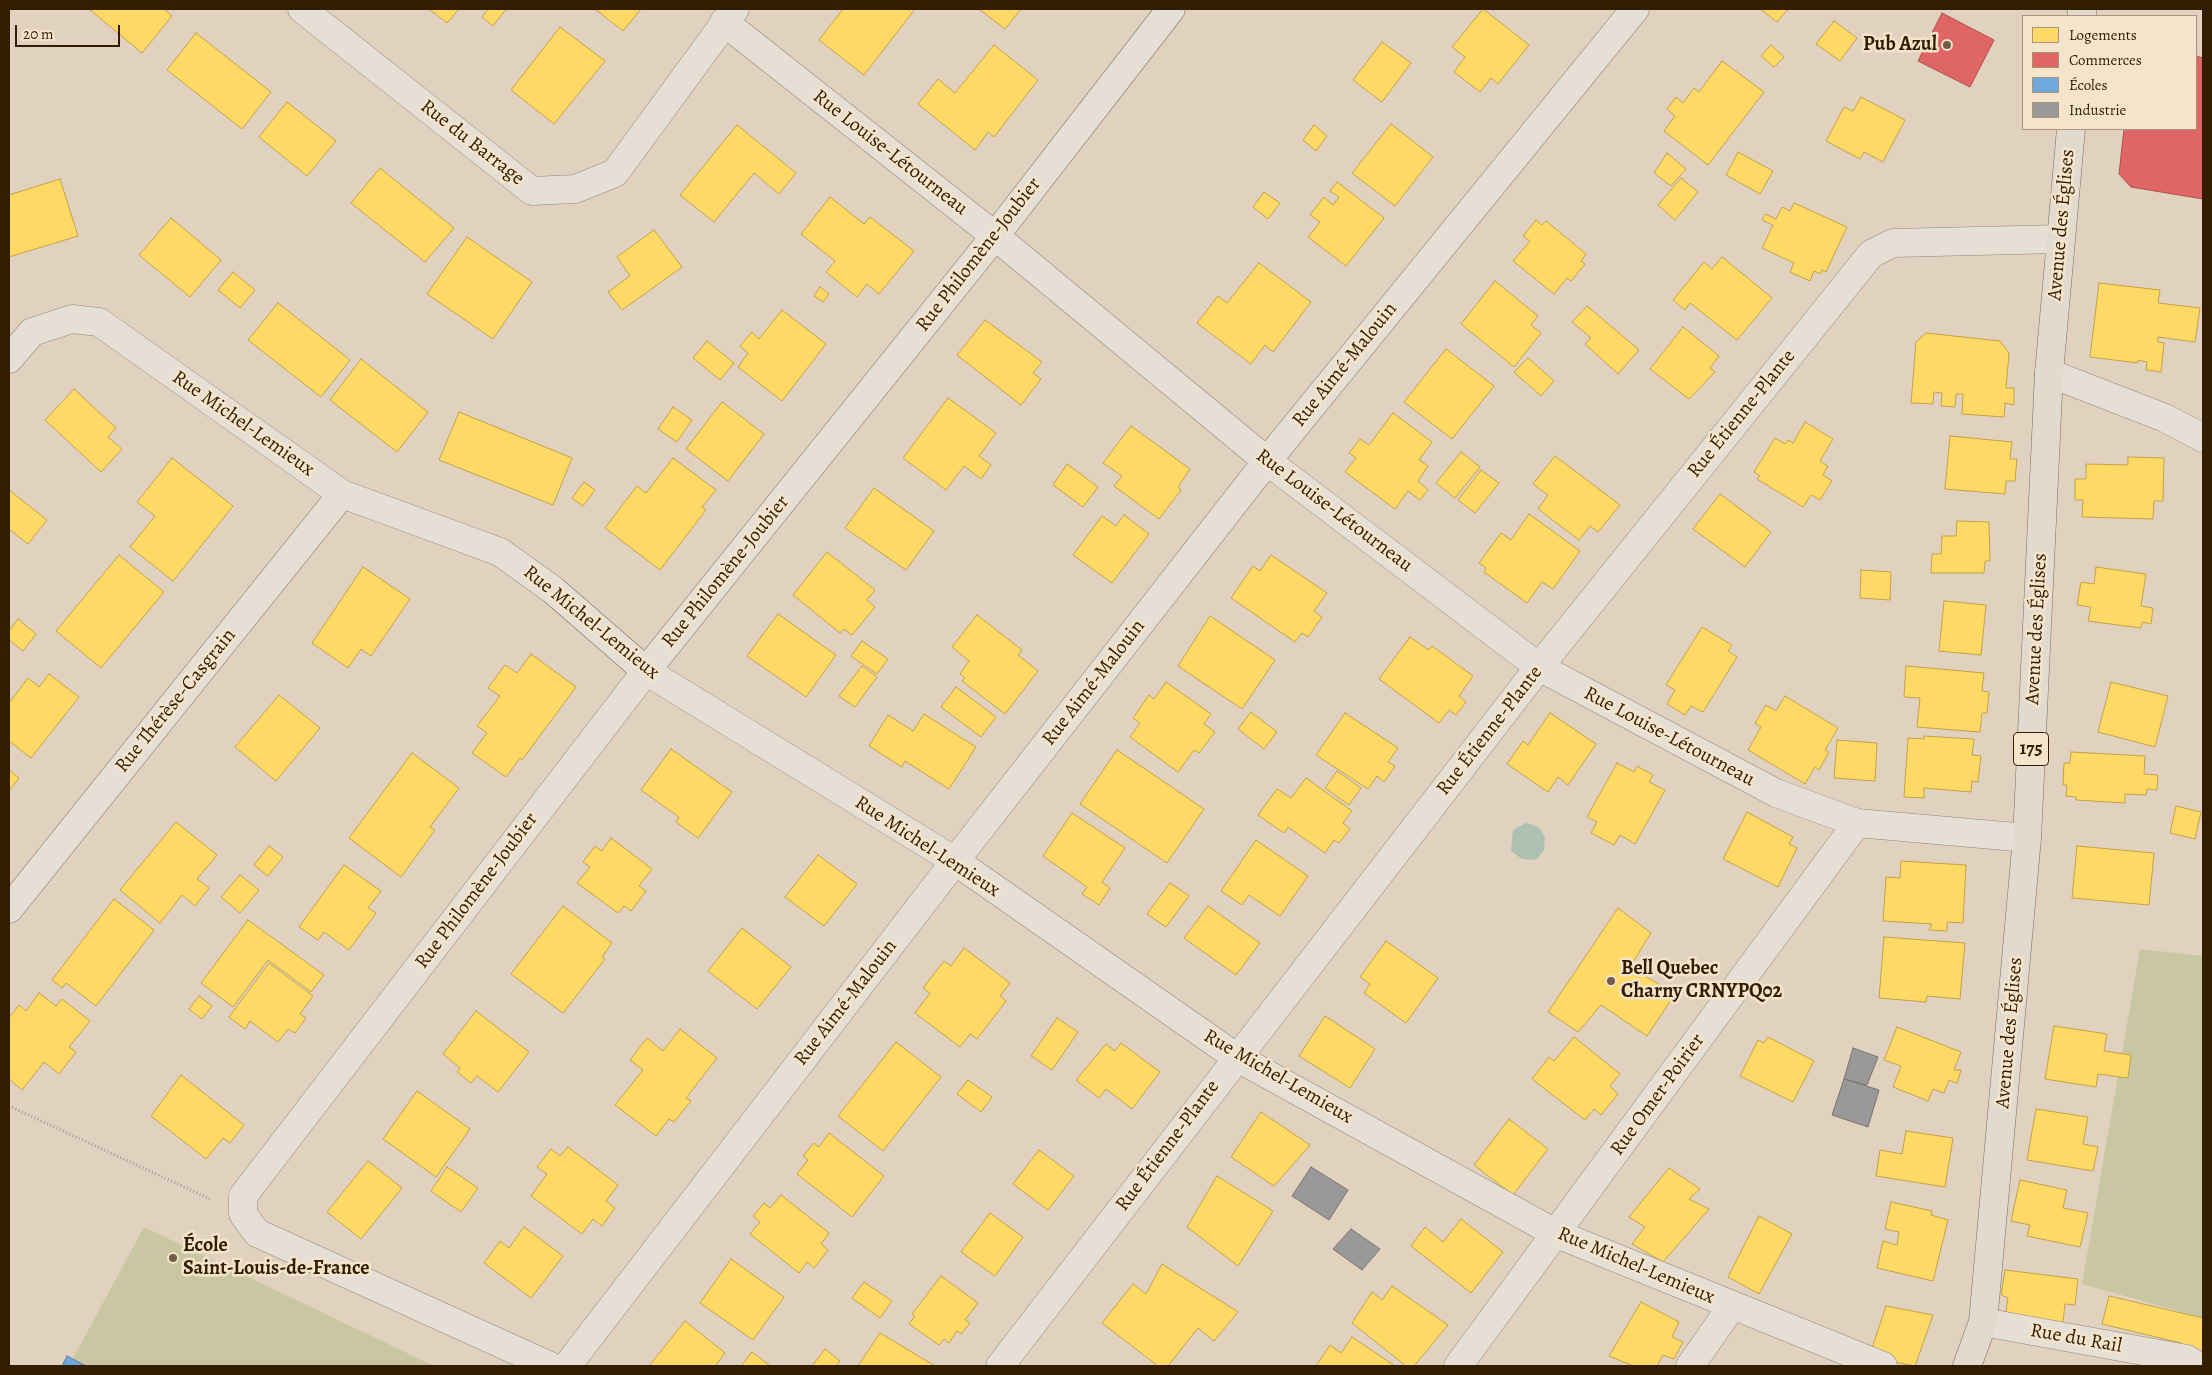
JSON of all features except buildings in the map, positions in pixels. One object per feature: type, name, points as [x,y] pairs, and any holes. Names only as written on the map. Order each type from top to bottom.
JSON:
[{"type":"main road","name":"Avenue des Églises","points":[[1967,1366],[1983,1322],[2027,838],[2049,373],[2071,130]]},
{"type":"street","name":"Rue du Barrage","points":[[302,9],[532,192],[575,189],[615,173],[729,15]]},
{"type":"street","name":"Rue Philomène-Joubier","points":[[243,1214],[243,1196],[646,671],[995,236],[1171,9]]},
{"type":"street","name":"Rue Aimé-Malouin","points":[[567,1366],[1267,461],[1634,9]]},
{"type":"street","name":"Rue Louise-Létourneau","points":[[729,15],[1267,461],[1539,667],[1776,793],[1856,823],[2027,838]]},
{"type":"street","name":"Rue Étienne-Plante","points":[[1000,1366],[1236,1057],[1539,667],[1871,254],[1893,242],[2060,239]]},
{"type":"street","name":"Rue Michel-Lemieux","points":[[9,359],[32,332],[72,319],[99,322],[342,494],[500,552],[553,590],[646,671],[955,862],[1236,1057],[1557,1234],[1882,1366]]},
{"type":"street","points":[[2049,373],[2166,418],[2203,438]]},
{"type":"street","name":"Rue Thérèse-Casgrain","points":[[9,909],[342,494]]},
{"type":"street","name":"Rue Omer-Poirier","points":[[1458,1366],[1557,1234],[1856,823]]},
{"type":"street","points":[[243,1214],[257,1233],[550,1366]]},
{"type":"street","points":[[1690,1366],[1732,1306]]},
{"type":"street","name":"Rue du Rail","points":[[1983,1322],[2187,1359],[2198,1366]]},
{"type":"path","points":[[9,1106],[243,1214]]},
{"type":"shaded area","points":[[1526,823],[1539,827],[1545,838],[1544,850],[1536,860],[1522,859],[1511,851],[1513,830]]},
{"type":"shaded area","points":[[2140,949],[2203,956],[2203,1318],[2082,1284]]},
{"type":"shaded area","points":[[144,1227],[434,1366],[74,1366],[70,1364]]},
{"type":"place","name":"Pub Azul","points":[[1947,45]]},
{"type":"place","name":"Bell Quebec Charny CRNYPQ02","points":[[1611,981]]},
{"type":"place","name":"École Saint-Louis-de-France","points":[[173,1258]]}]
